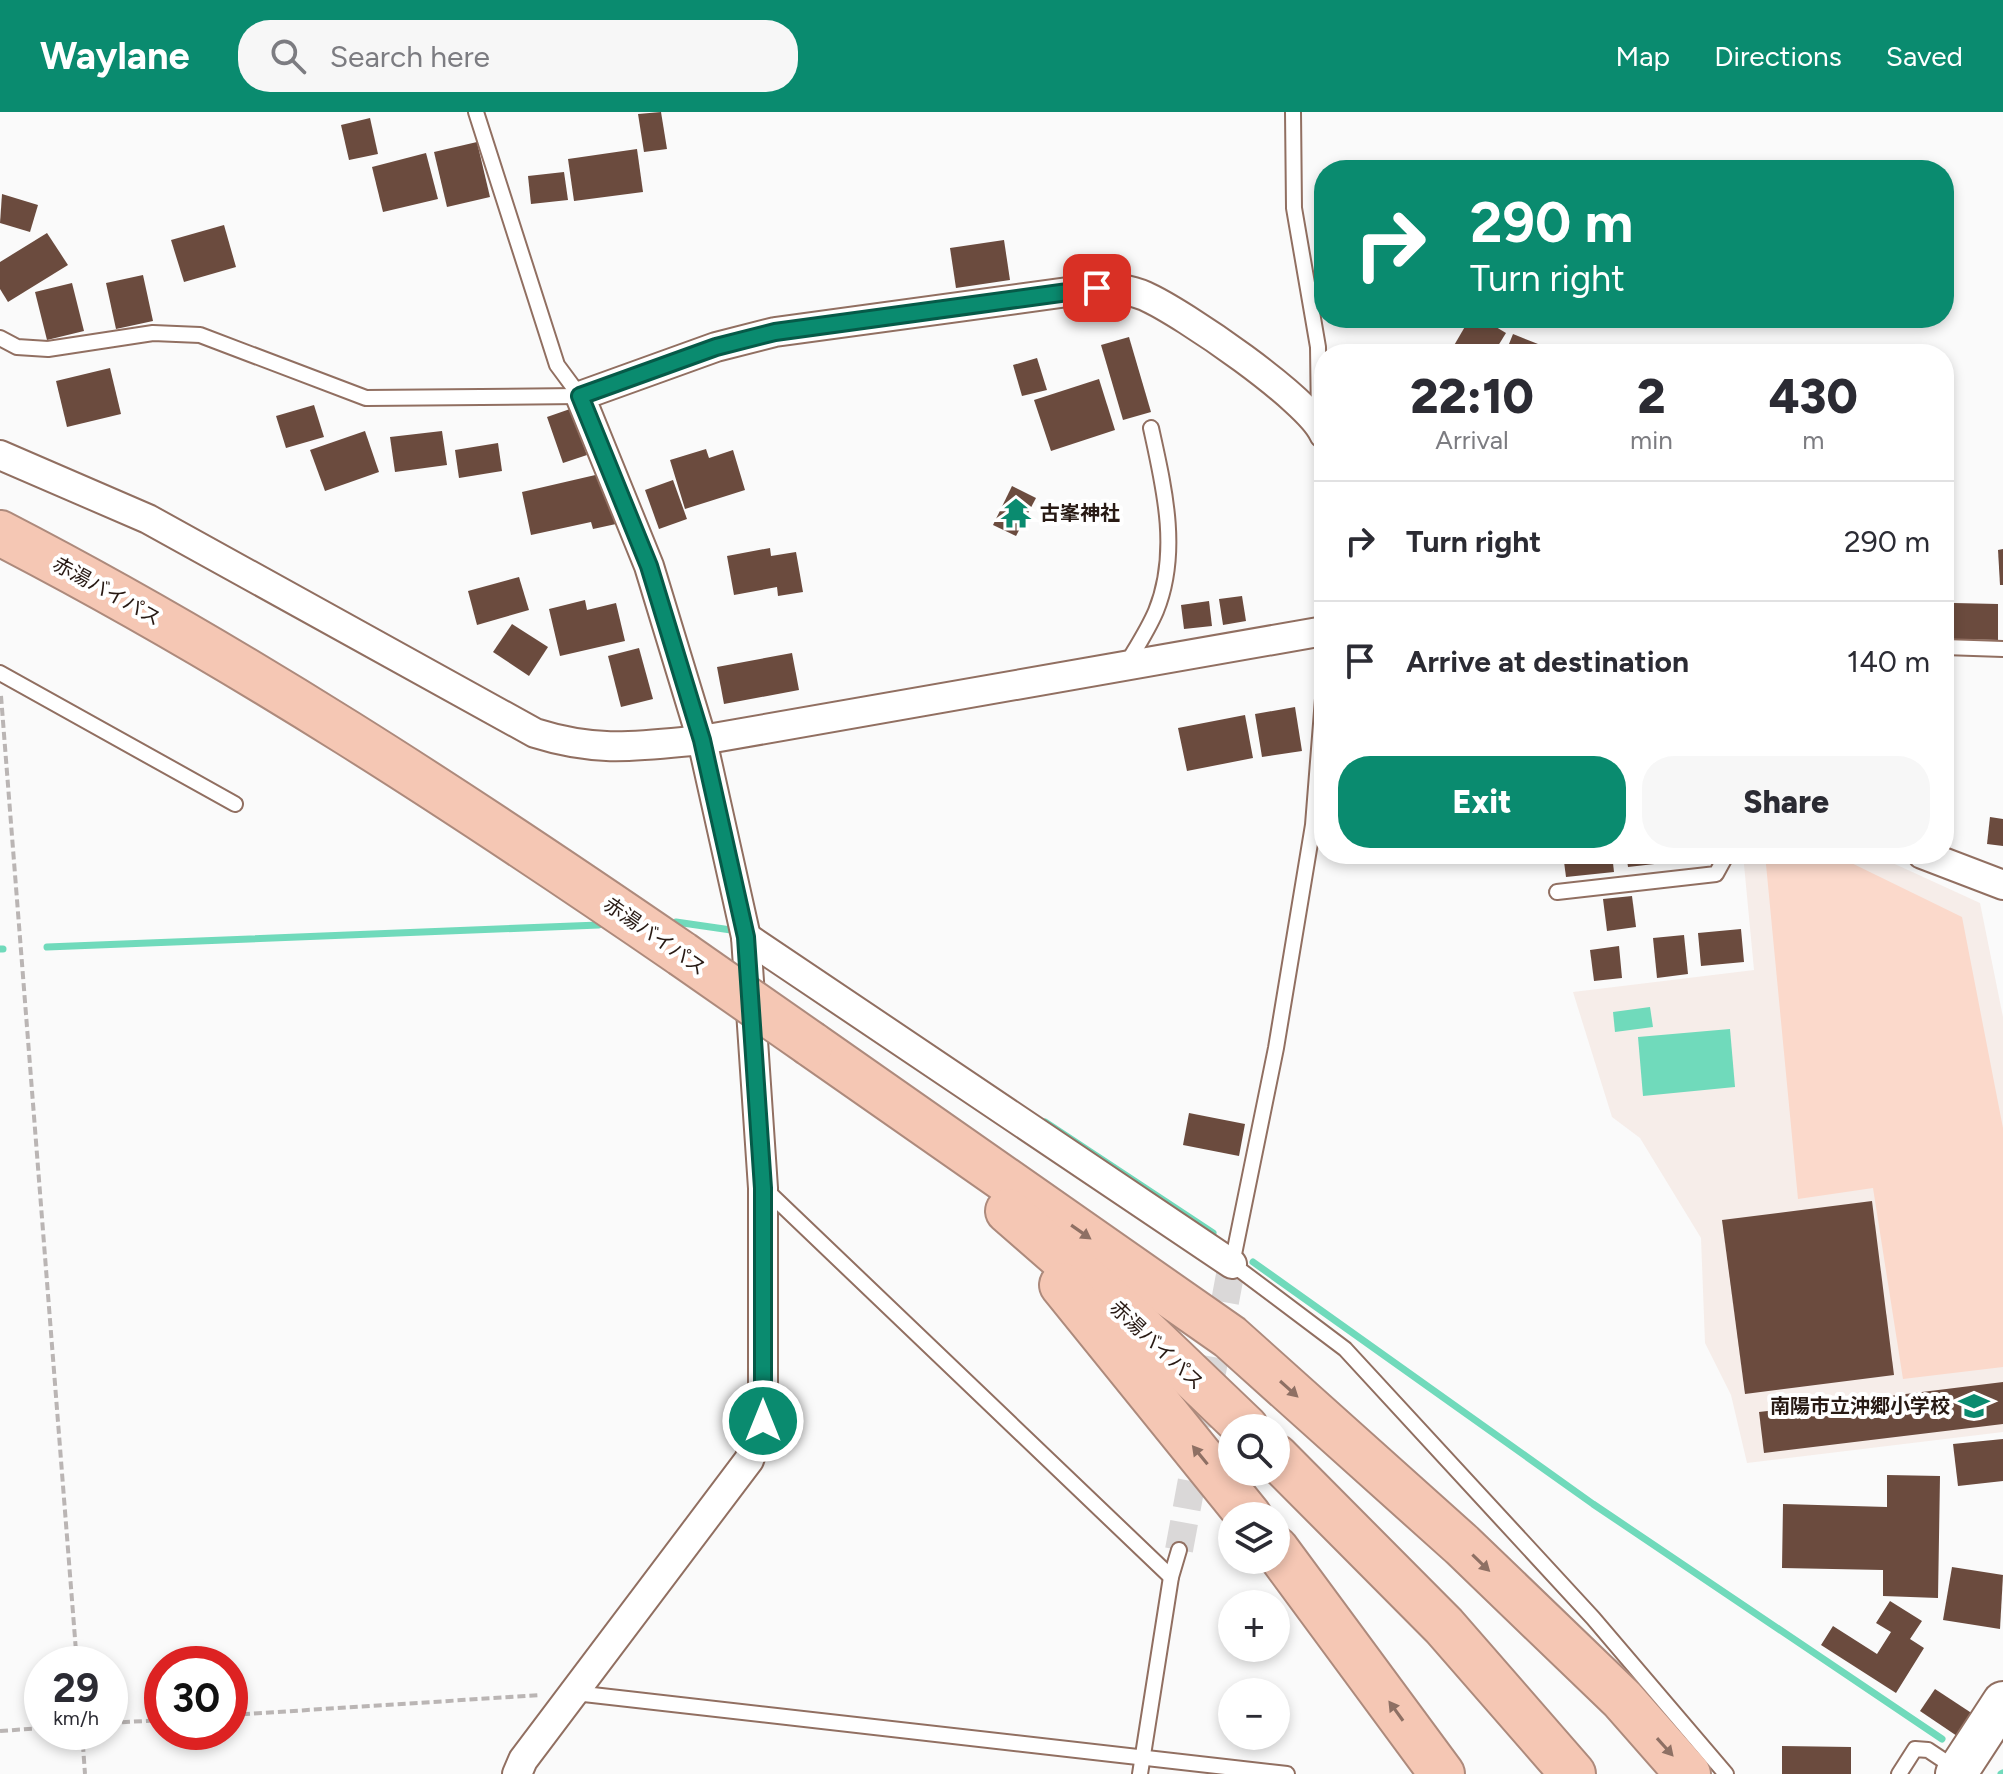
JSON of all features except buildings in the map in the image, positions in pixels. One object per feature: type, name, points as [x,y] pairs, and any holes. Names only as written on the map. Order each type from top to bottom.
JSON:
[{"type":"highway","name":"赤湯バイパス","points":[[0,533],[98,584],[307,708],[494,825],[811,1044],[1131,1318],[1231,1414]]},
{"type":"highway","points":[[811,1044],[1230,1337],[1462,1545],[1622,1699],[1688,1774]]},
{"type":"highway","points":[[986,1192],[1238,1502]]},
{"type":"highway","points":[[1290,1471],[1444,1626],[1573,1774]]},
{"type":"highway","points":[[1290,1568],[1442,1774]]},
{"type":"main road","points":[[1958,1772],[2003,1702]]},
{"type":"street","points":[[517,1774],[523,1760],[749,1460],[763,1421],[763,1188],[746,937],[702,740],[649,566],[580,396],[716,347],[775,332],[1097,288],[1123,288],[1170,309],[1224,346],[1314,421]]},
{"type":"street","points":[[0,455],[148,519],[535,733],[571,744],[610,749],[702,740],[1314,633]]},
{"type":"street","points":[[1948,864],[2003,885]]},
{"type":"street","points":[[746,937],[1232,1264]]},
{"type":"lane","points":[[476,112],[557,365],[580,396]]},
{"type":"lane","points":[[1293,112],[1294,208],[1314,324]]},
{"type":"lane","points":[[0,338],[17,347],[48,349],[153,333],[200,335],[366,398],[580,396]]},
{"type":"lane","points":[[1126,666],[1156,610],[1168,565],[1164,485],[1151,428]]},
{"type":"lane","points":[[1954,647],[2003,649]]},
{"type":"lane","points":[[0,673],[235,804]]},
{"type":"lane","points":[[1314,812],[1276,1048],[1232,1264],[1345,1349],[1593,1618],[1726,1774]]},
{"type":"lane","points":[[1557,892],[1716,874],[1722,864]]},
{"type":"lane","points":[[763,1188],[1171,1577]]},
{"type":"lane","points":[[1140,1774],[1171,1577],[1179,1550]]},
{"type":"lane","points":[[575,1693],[1287,1774]]},
{"type":"lane","points":[[1899,1774],[1915,1749],[1928,1750],[1958,1772]]},
{"type":"path","points":[[0,682],[76,1646]]},
{"type":"path","points":[[248,1714],[575,1693]]},
{"type":"path","points":[[0,1731],[24,1729]]},
{"type":"path","points":[[83,1750],[85,1774]]},
{"type":"shaded area","points":[[1744,864],[1895,864],[1980,903],[2003,1017],[2003,1432],[1747,1463],[1731,1395],[1705,1343],[1701,1238],[1640,1138],[1612,1117],[1573,992],[1754,970]]},
{"type":"shaded area","points":[[1766,864],[1853,864],[1962,917],[2003,1128],[2003,1367],[1903,1379],[1873,1188],[1798,1199]]},
{"type":"shaded area","points":[[1650,1007],[1653,1027],[1615,1032],[1613,1012]]},
{"type":"shaded area","points":[[1730,1029],[1735,1087],[1643,1096],[1638,1037]]},
{"type":"waterway","points":[[676,922],[731,930]]},
{"type":"waterway","points":[[47,947],[599,925]]},
{"type":"waterway","points":[[1045,1122],[1213,1233]]},
{"type":"waterway","points":[[1253,1262],[1593,1504],[1942,1739]]},
{"type":"tunnel","points":[[1179,1550],[1232,1264]]},
{"type":"place","name":"古峯神社","points":[[1016,513]]},
{"type":"place","name":"南陽市立沖郷小学校","points":[[1974,1406]]},
{"type":"route","points":[[763,1421],[763,1188],[746,937],[702,740],[649,566],[580,396],[716,347],[775,332],[1097,288]]}]
